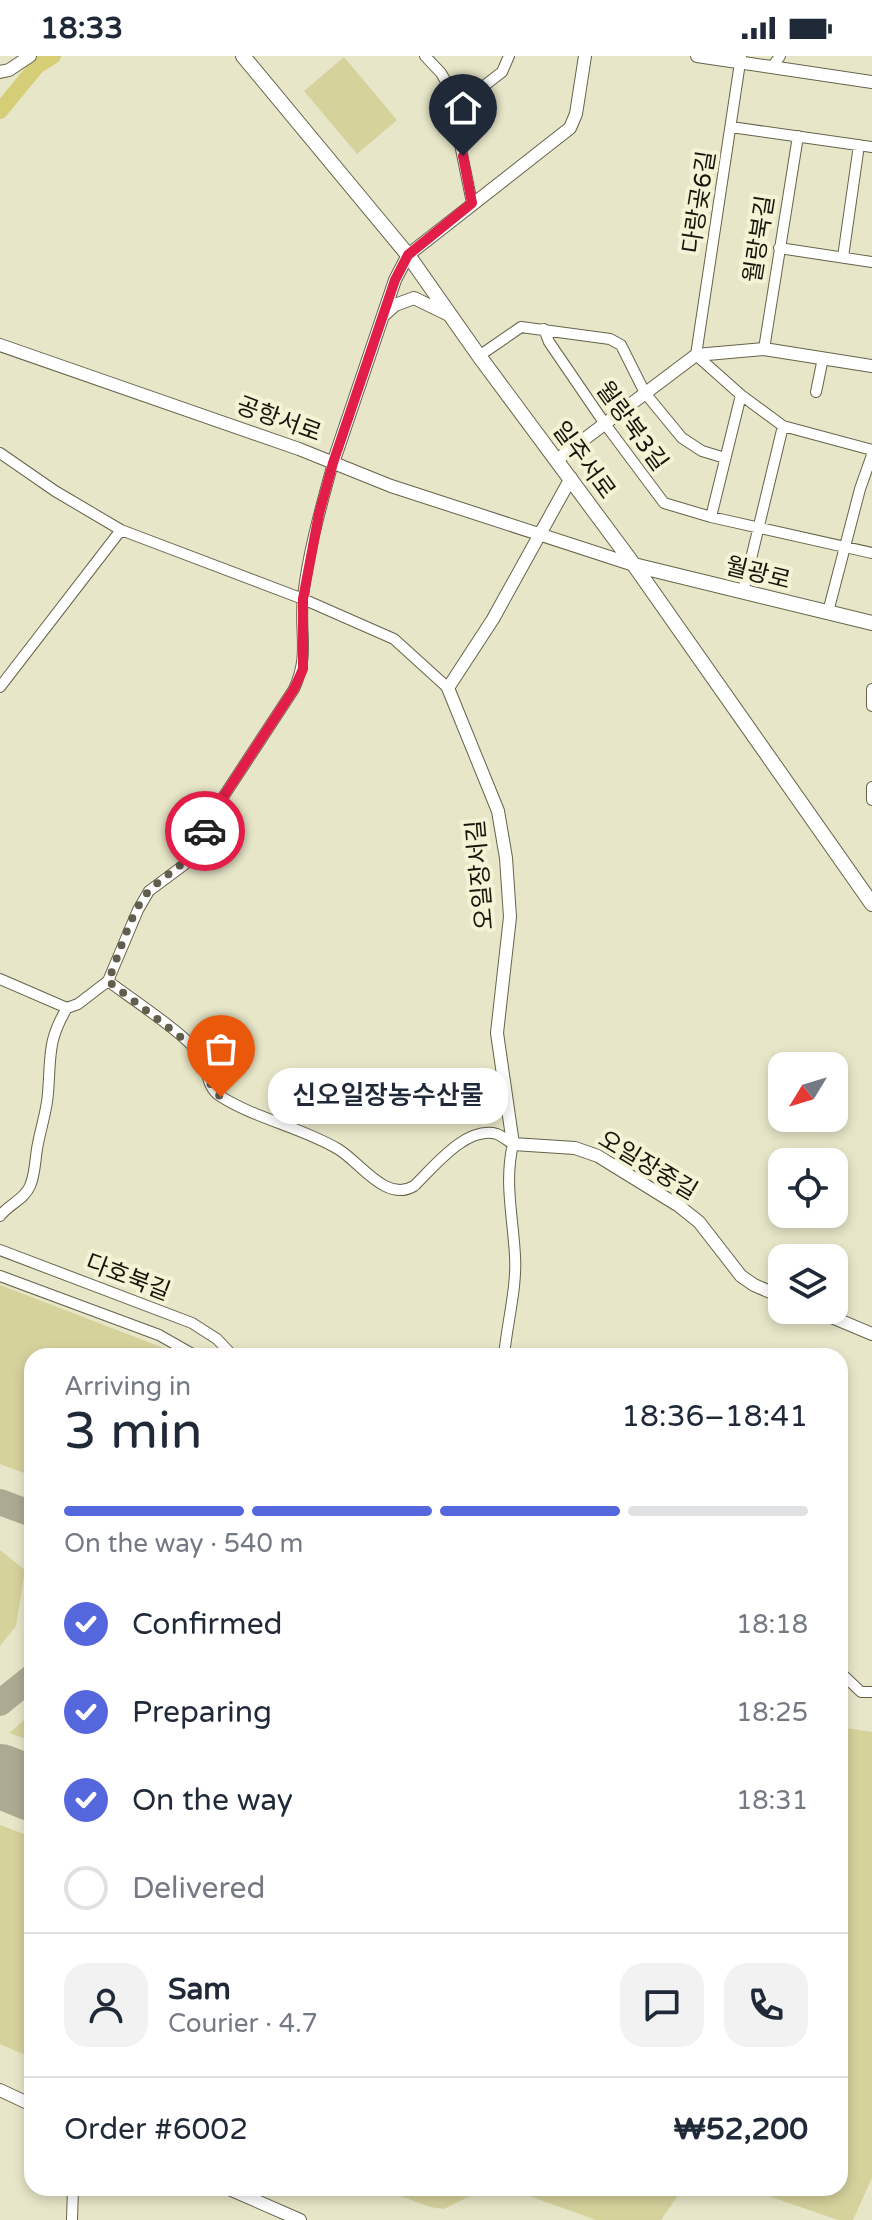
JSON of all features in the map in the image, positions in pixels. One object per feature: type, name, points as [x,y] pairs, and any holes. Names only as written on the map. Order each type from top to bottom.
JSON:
[{"type":"main road","name":"일주서로","points":[[243,56],[408,255],[634,565],[872,904]]},
{"type":"main road","name":"월광로","points":[[634,565],[872,623]]},
{"type":"street","points":[[0,72],[9,70],[30,56]]},
{"type":"street","points":[[425,56],[441,73],[454,109],[472,203]]},
{"type":"street","points":[[454,109],[502,72],[509,56]]},
{"type":"street","points":[[0,1216],[6,1208],[26,1195],[32,1182],[48,1096],[49,1050],[57,1024],[67,1008],[78,1004],[108,981],[149,891],[184,865],[195,851],[212,814],[294,689],[303,669],[303,599],[319,514],[333,463],[395,280],[408,255],[570,128],[576,114],[585,56]]},
{"type":"street","points":[[697,56],[776,62],[872,82]]},
{"type":"street","name":"다랑곶6길","points":[[696,355],[741,59]]},
{"type":"street","points":[[731,127],[872,147]]},
{"type":"street","name":"월랑북길","points":[[764,349],[798,136]]},
{"type":"street","points":[[843,257],[859,145]]},
{"type":"street","points":[[779,248],[872,262]]},
{"type":"street","points":[[382,316],[395,305],[414,298],[454,319]]},
{"type":"street","points":[[479,356],[521,327],[610,339],[621,345],[645,393],[682,438],[702,451],[725,458]]},
{"type":"street","name":"월랑북3길","points":[[544,329],[549,342],[605,424],[664,503],[711,517],[872,553]]},
{"type":"street","name":"공항서로","points":[[0,345],[236,426],[391,486],[634,565]]},
{"type":"street","points":[[558,459],[696,355],[764,349],[872,366]]},
{"type":"street","points":[[696,355],[741,395],[783,426],[872,453],[828,612]]},
{"type":"street","points":[[816,392],[823,358]]},
{"type":"street","points":[[711,517],[741,395]]},
{"type":"street","points":[[743,592],[783,426]]},
{"type":"street","points":[[0,453],[55,491],[121,530],[303,599],[394,639],[448,688],[493,619],[571,478]]},
{"type":"street","points":[[0,687],[121,530]]},
{"type":"street","name":"오일장서길","points":[[448,688],[498,811],[506,858],[510,917],[497,1033],[513,1144],[507,1189],[515,1259],[505,1348]]},
{"type":"street","points":[[872,689],[872,706]]},
{"type":"street","points":[[871,800],[872,787]]},
{"type":"street","points":[[0,979],[67,1008]]},
{"type":"street","name":"오일장중길","points":[[108,981],[191,1045],[199,1054],[213,1091],[221,1097],[337,1148],[392,1191],[408,1190],[414,1186],[457,1144],[469,1138],[495,1133],[513,1144],[575,1148],[598,1156],[679,1206],[699,1222],[741,1276],[768,1291]]},
{"type":"street","name":"다호북길","points":[[0,1250],[192,1323],[225,1348]]},
{"type":"street","points":[[0,1276],[159,1335],[182,1348]]},
{"type":"street","points":[[848,1324],[872,1334]]},
{"type":"street","points":[[848,1680],[861,1692],[872,1692]]},
{"type":"street","points":[[0,2090],[24,2101]]},
{"type":"street","points":[[72,2220],[73,2196]]},
{"type":"street","points":[[245,2196],[300,2220]]},
{"type":"shaded area","points":[[344,57],[397,120],[357,154],[304,91]]},
{"type":"shaded area","points":[[0,1285],[164,1348],[24,1348],[24,1473],[0,1464]]},
{"type":"shaded area","points":[[0,1550],[24,1569],[24,1576],[16,1626],[0,1646]]},
{"type":"shaded area","points":[[24,1720],[24,1738],[9,1733]]},
{"type":"shaded area","points":[[848,1728],[872,1732],[872,2178],[853,2220],[838,2220],[768,2196],[848,2196]]},
{"type":"shaded area","points":[[0,1825],[24,1834],[24,2054],[0,2044]]},
{"type":"shaded area","points":[[400,2196],[470,2196],[444,2209]]},
{"type":"shaded area","points":[[529,2196],[678,2196],[661,2220],[596,2220]]},
{"type":"waterway","points":[[0,111],[37,66],[53,56]]},
{"type":"taxiway","points":[[0,1502],[24,1511]]},
{"type":"taxiway","points":[[0,1703],[24,1684]]},
{"type":"runway","points":[[0,1776],[24,1786]]},
{"type":"way so far","points":[[205,831],[184,865],[149,891],[108,981],[191,1045],[204,1064],[213,1091],[221,1097]]},
{"type":"place","name":"신오일장농수산물","points":[[221,1097]]},
{"type":"route","points":[[205,831],[212,814],[246,766],[303,669],[303,599],[319,514],[333,463],[395,280],[408,255],[472,203],[463,156]]}]
